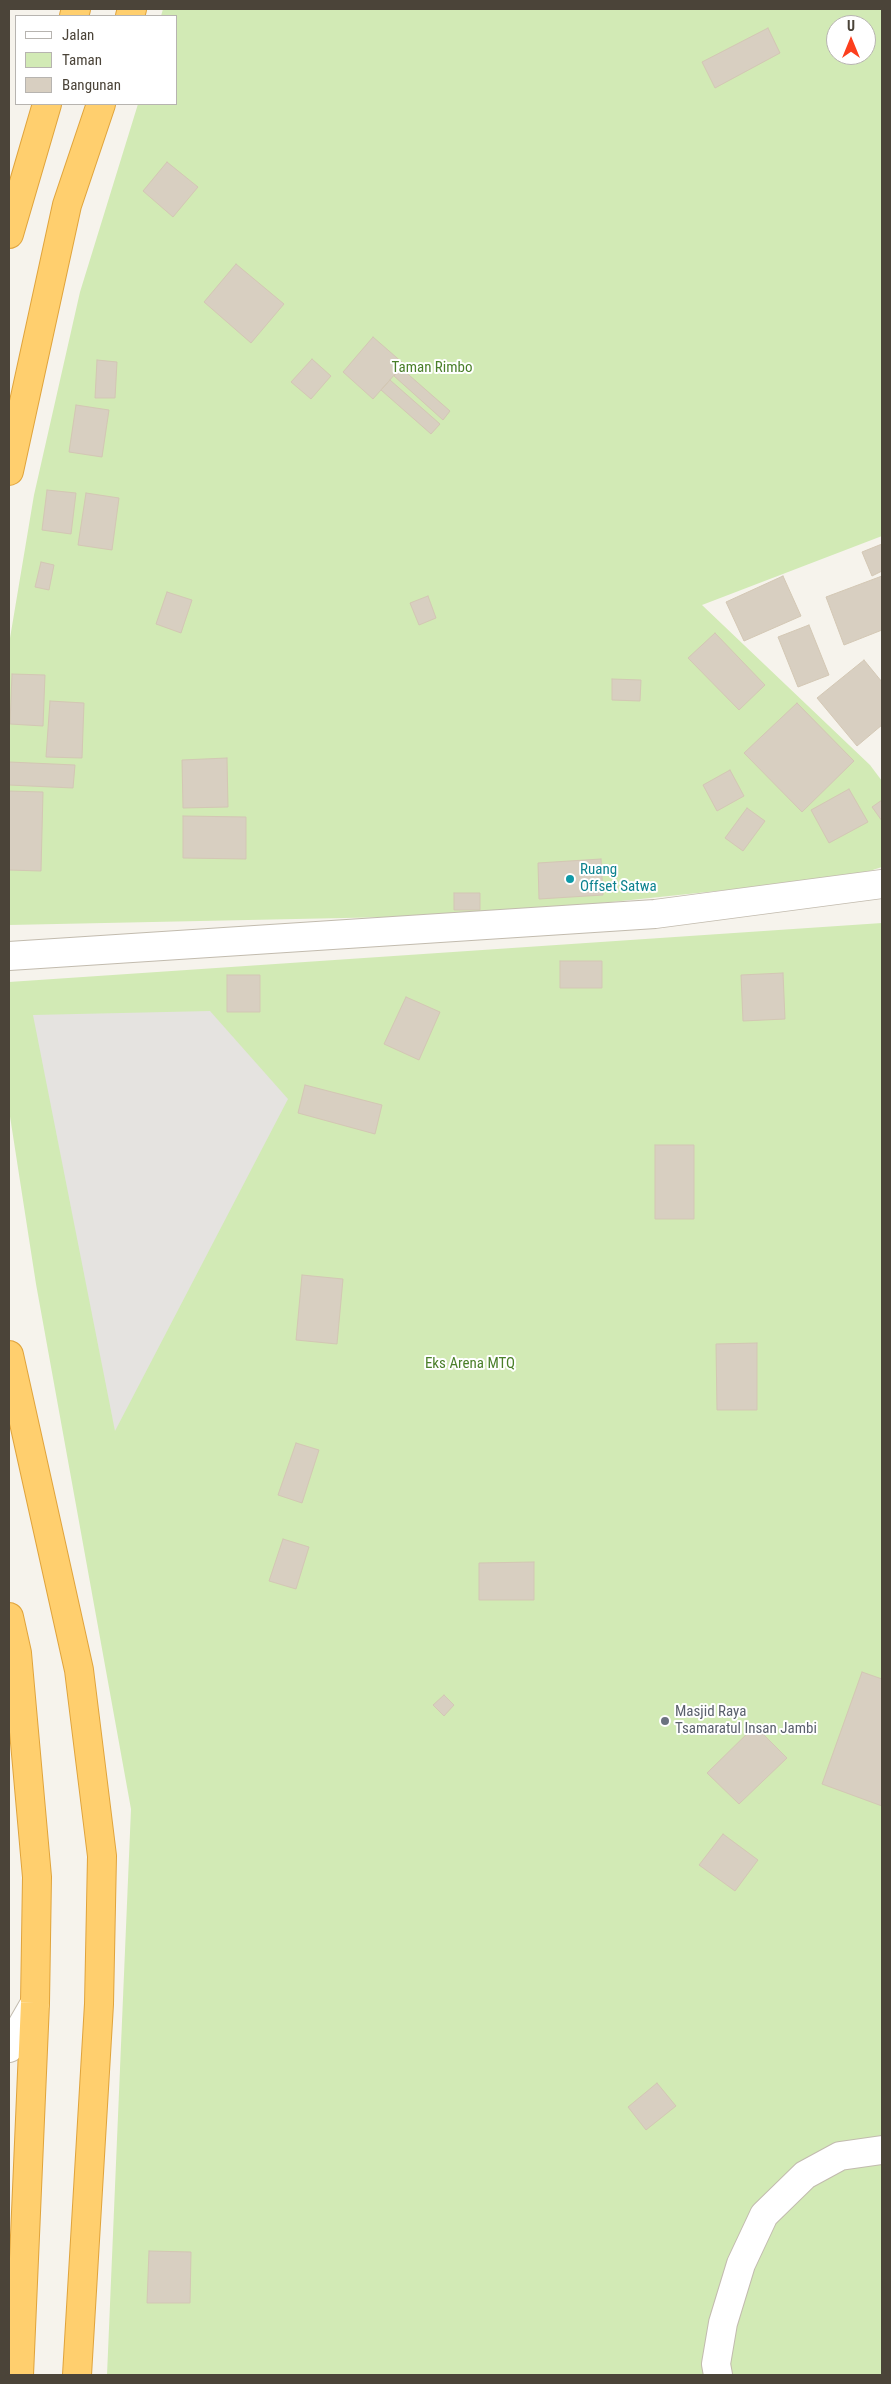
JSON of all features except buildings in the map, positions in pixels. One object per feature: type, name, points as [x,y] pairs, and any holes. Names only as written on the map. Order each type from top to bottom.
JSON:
[{"type":"highway","points":[[9,234],[48,105]]},
{"type":"highway","points":[[9,471],[67,205],[101,105]]},
{"type":"highway","points":[[9,1355],[79,1670],[102,1856],[100,2004],[77,2375]]},
{"type":"highway","points":[[9,1617],[17,1653],[37,1877],[35,2003],[19,2375]]},
{"type":"street","points":[[9,956],[656,914],[882,884]]},
{"type":"street","points":[[9,2048],[35,2003]]},
{"type":"street","points":[[718,2375],[716,2364],[722,2323],[741,2264],[764,2215],[805,2175],[840,2156],[882,2150]]},
{"type":"green space","name":"Taman Rimbo","points":[[163,9],[882,9],[882,536],[702,605],[870,765],[882,781],[882,867],[851,877],[487,915],[9,925],[9,644],[34,495],[80,292],[138,105],[178,105],[178,15],[161,15]]},
{"type":"green space","name":"Eks Arena MTQ","points":[[882,923],[882,2375],[107,2375],[131,1809],[36,1284],[9,1110],[9,982]]},
{"type":"shaded area","points":[[210,1011],[288,1099],[115,1431],[33,1015]]},
{"type":"place","name":"Ruang Offset Satwa","points":[[570,879]]},
{"type":"place","name":"Masjid Raya Tsamaratul Insan Jambi","points":[[665,1721]]}]
